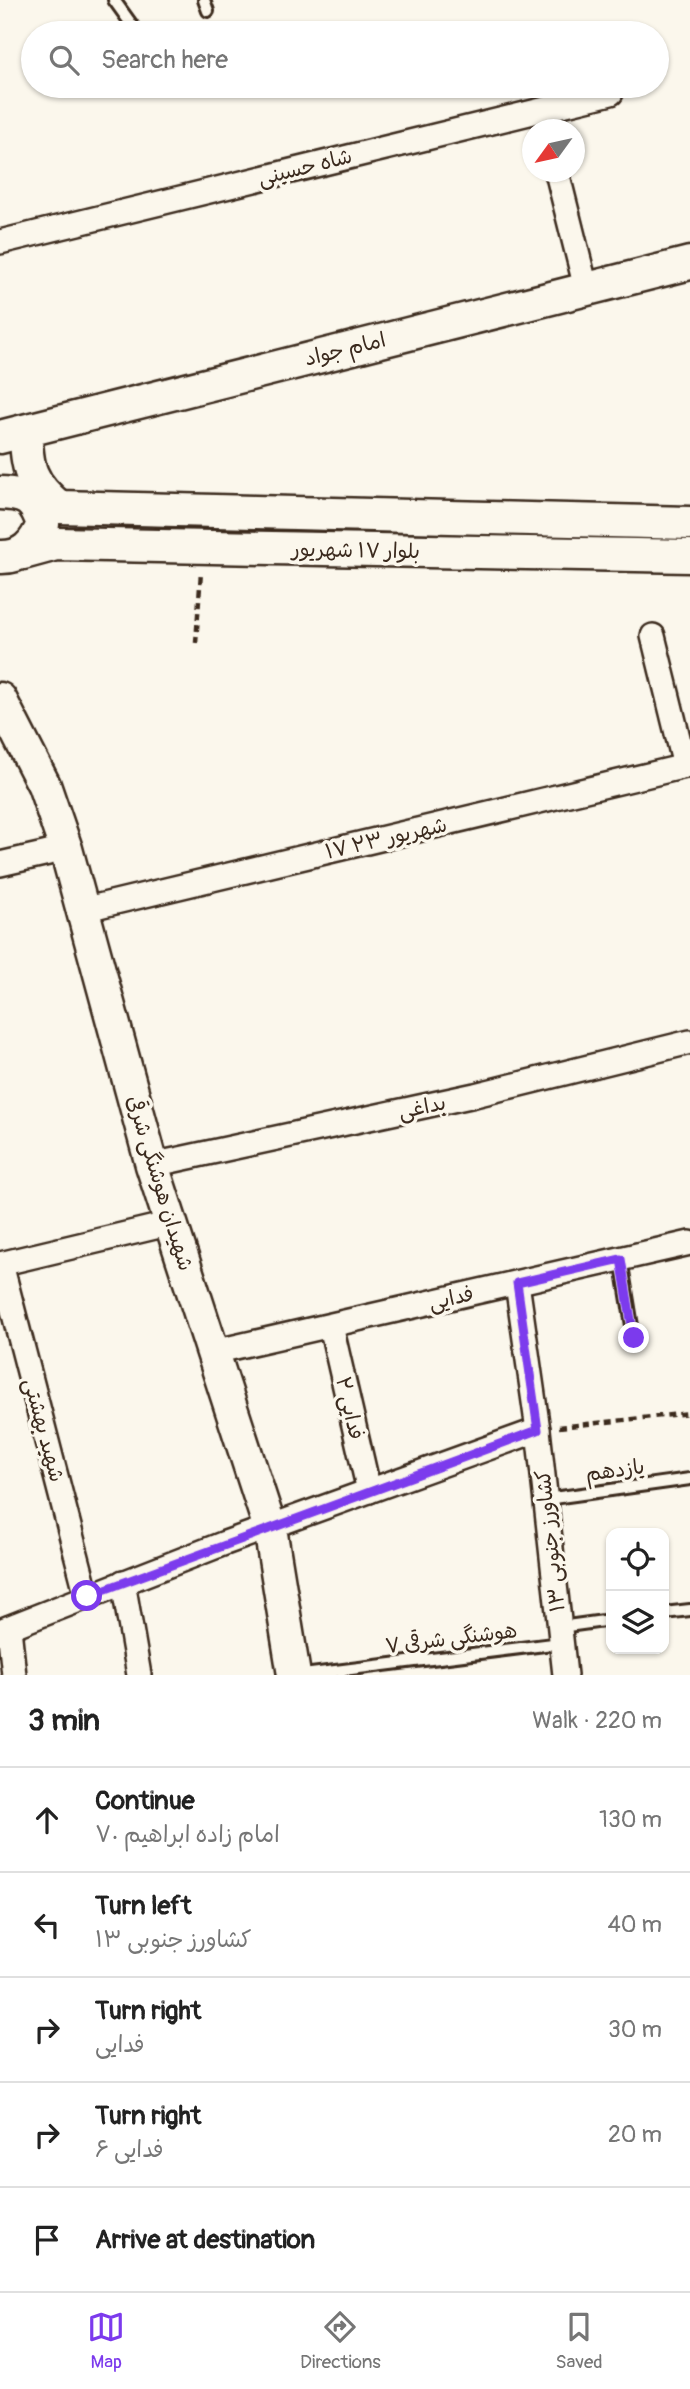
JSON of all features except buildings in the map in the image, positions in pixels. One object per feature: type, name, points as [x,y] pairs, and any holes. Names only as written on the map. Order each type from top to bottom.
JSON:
[{"type":"street","name":"شاه حسینی","points":[[0,242],[590,98]]},
{"type":"street","points":[[560,182],[586,288]]},
{"type":"street","name":"امام جواد","points":[[13,434],[690,263]]},
{"type":"street","points":[[13,434],[26,452],[31,473],[41,492],[59,507]]},
{"type":"street","points":[[11,555],[37,538],[43,524],[37,509],[14,496]]},
{"type":"street","name":"بلوار ۱۷ شهریور","points":[[14,496],[59,507],[690,523]]},
{"type":"street","name":"بلوار ۱۷ شهریور","points":[[11,555],[55,544],[690,556]]},
{"type":"street","points":[[653,635],[687,766]]},
{"type":"street","name":"شهیدان هوشنگی شرقی","points":[[0,699],[44,785],[66,849],[152,1164],[270,1528],[294,1675]]},
{"type":"street","name":"۱۷ شهریور ۲۳","points":[[82,910],[687,766]]},
{"type":"street","points":[[0,864],[66,849]]},
{"type":"street","name":"بداغی","points":[[152,1164],[475,1095],[690,1042]]},
{"type":"street","points":[[0,1264],[172,1223]]},
{"type":"street","name":"فدایی","points":[[212,1352],[690,1243]]},
{"type":"street","name":"شهید بهشتی","points":[[0,1264],[87,1596]]},
{"type":"street","name":"کشاورز جنوبی ۱۳","points":[[517,1283],[538,1430],[565,1675]]},
{"type":"street","name":"فدایی ۲","points":[[331,1326],[369,1491]]},
{"type":"street","points":[[14,1675],[4,1629],[123,1582],[538,1430]]},
{"type":"street","points":[[123,1582],[139,1675]]},
{"type":"lane","points":[[114,0],[129,21]]},
{"type":"lane","points":[[621,1259],[634,1338]]},
{"type":"lane","name":"یازدهم","points":[[546,1499],[690,1479]]},
{"type":"lane","points":[[669,1612],[690,1609]]},
{"type":"lane","name":"هوشنگی شرقی ۷","points":[[303,1675],[561,1635],[606,1622]]},
{"type":"path","points":[[196,643],[202,547]]},
{"type":"path","points":[[538,1430],[690,1413]]},
{"type":"route","points":[[87,1596],[538,1430],[517,1283],[621,1259],[634,1338]]}]
